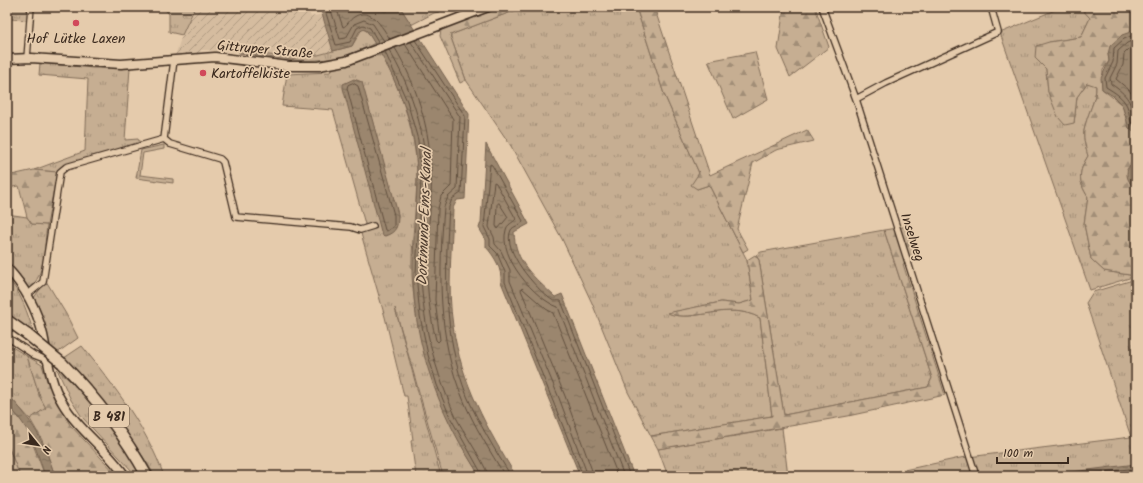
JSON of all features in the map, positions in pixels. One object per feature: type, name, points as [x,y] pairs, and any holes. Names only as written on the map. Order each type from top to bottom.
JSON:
[{"type":"highway","name":"B 481","points":[[7,320],[28,335],[62,364],[90,393],[112,420],[147,476]]},
{"type":"street","points":[[26,58],[31,7]]},
{"type":"street","name":"Gittruper Straße","points":[[7,59],[26,58],[121,64],[215,56],[306,67],[346,61],[488,7]]},
{"type":"street","name":"Inselweg","points":[[822,7],[856,99],[976,476]]},
{"type":"street","points":[[856,99],[886,83],[998,32],[991,7]]},
{"type":"street","points":[[164,139],[174,60]]},
{"type":"street","points":[[164,139],[170,144],[223,162],[236,217],[351,227],[360,230],[373,226]]},
{"type":"street","points":[[27,295],[43,282],[60,172],[66,167],[164,139]]},
{"type":"street","points":[[7,268],[27,295],[41,326],[47,360],[56,391],[68,412],[113,460],[125,476]]},
{"type":"street","points":[[7,337],[34,355],[47,360]]},
{"type":"shaded area","points":[[195,7],[307,7],[311,17],[322,14],[333,51],[318,55],[289,57],[231,51],[201,50],[199,55],[175,56],[182,35]]},
{"type":"green space","points":[[11,7],[29,7],[27,20],[10,19]]},
{"type":"green space","points":[[163,7],[195,7],[182,35],[169,32],[169,14]]},
{"type":"green space","points":[[400,7],[435,7],[439,12],[411,25]]},
{"type":"green space","points":[[497,7],[524,7],[450,35],[466,80],[460,83],[440,36],[441,30]]},
{"type":"green space","points":[[524,7],[636,7],[664,94],[699,173],[697,189],[709,185],[747,260],[753,300],[739,304],[721,302],[668,313],[678,316],[689,316],[723,311],[735,311],[747,313],[760,318],[772,416],[651,436],[628,392],[592,303],[562,239],[511,146],[466,80],[450,35]]},
{"type":"green space","points":[[636,7],[654,7],[710,175],[807,130],[814,141],[776,150],[753,163],[737,229],[748,249],[743,252],[709,185],[697,189],[691,185],[699,173],[664,94]]},
{"type":"green space","points":[[784,7],[815,7],[829,47],[790,77],[778,49]]},
{"type":"green space","points":[[1062,7],[1080,7],[1090,18],[1081,37],[1049,42],[1046,69],[1048,92],[1074,123],[1077,97],[1087,83],[1096,85],[1095,96],[1084,131],[1084,141],[1088,156],[1082,167],[1080,176],[1082,186],[1088,197],[1084,224],[1091,259],[1104,271],[1136,276],[1090,290],[1000,33]]},
{"type":"green space","points":[[1080,7],[1136,7],[1136,30],[1108,54],[1109,61],[1103,70],[1102,89],[1122,105],[1129,128],[1135,133],[1136,157],[1127,169],[1130,183],[1136,190],[1136,276],[1104,271],[1091,259],[1084,224],[1088,197],[1082,186],[1080,176],[1082,167],[1088,156],[1084,141],[1084,131],[1095,96],[1096,86],[1087,83],[1077,97],[1074,123],[1065,125],[1058,117],[1048,92],[1046,69],[1035,58],[1036,46],[1049,42],[1081,37],[1090,18]]},
{"type":"green space","points":[[362,29],[367,31],[375,43],[341,57],[292,60],[239,53],[289,57],[318,55],[352,46]]},
{"type":"green space","points":[[755,52],[768,99],[733,119],[708,61]]},
{"type":"green space","points":[[375,53],[376,55],[382,55],[396,84],[407,115],[414,146],[417,179],[412,251],[412,275],[414,302],[425,355],[432,380],[442,405],[453,429],[480,476],[443,476],[395,308],[441,476],[416,476],[407,396],[404,396],[385,317],[360,230],[365,224],[333,110],[282,106],[287,74],[330,72],[334,67],[362,60]]},
{"type":"green space","points":[[40,63],[93,68],[130,68],[125,140],[138,139],[140,143],[67,164],[57,172],[34,170],[85,151],[88,79],[39,75]]},
{"type":"green space","points":[[164,145],[164,149],[143,153],[140,175],[173,179],[173,183],[136,178],[141,150]]},
{"type":"green space","points":[[34,170],[57,172],[47,225],[32,224],[27,217],[19,186],[7,188],[7,176]]},
{"type":"green space","points":[[7,214],[27,217],[32,224],[47,225],[43,260],[39,276],[29,289],[7,264]]},
{"type":"green space","points":[[909,226],[918,258],[903,264],[945,395],[848,416],[658,449],[651,436],[772,416],[760,318],[747,313],[735,311],[723,311],[689,316],[678,316],[667,313],[721,302],[739,304],[753,300],[747,260],[755,255],[759,260],[784,415],[928,387],[932,378],[884,230]]},
{"type":"green space","points":[[884,230],[932,378],[928,387],[784,415],[759,260],[756,255],[761,252]]},
{"type":"green space","points":[[7,278],[17,290],[34,333],[7,315]]},
{"type":"green space","points":[[1136,279],[1136,470],[1088,476],[876,476],[960,458],[1131,437],[1086,303],[1093,292]]},
{"type":"green space","points":[[46,281],[66,314],[78,338],[57,353],[47,344],[33,299]]},
{"type":"green space","points":[[7,344],[27,356],[40,397],[46,408],[30,419],[7,394]]},
{"type":"green space","points":[[82,346],[129,408],[149,441],[164,476],[155,476],[113,414],[64,358]]},
{"type":"green space","points":[[27,356],[42,365],[47,381],[70,425],[118,476],[55,476],[42,440],[30,419],[46,408],[40,397]]},
{"type":"green space","points":[[57,369],[88,397],[143,476],[134,476],[132,471],[82,417],[71,400]]},
{"type":"green space","points":[[7,404],[26,426],[45,476],[20,476],[7,443]]},
{"type":"green space","points":[[782,428],[788,476],[668,476],[658,449]]},
{"type":"green space","points":[[7,443],[20,476],[7,475]]},
{"type":"water","name":"Dortmund-Ems-Kanal","points":[[320,7],[400,7],[469,114],[465,199],[457,200],[453,208],[450,267],[451,311],[457,347],[469,386],[485,423],[516,476],[480,476],[455,434],[435,390],[421,344],[414,296],[413,248],[417,169],[412,132],[407,114],[394,79],[367,31],[364,29],[359,32],[352,46],[333,51]]},
{"type":"water","points":[[1136,30],[1136,137],[1135,133],[1129,128],[1122,105],[1113,96],[1102,89],[1101,78],[1109,61],[1108,54],[1110,46],[1122,35]]},
{"type":"water","points":[[354,79],[362,82],[398,214],[396,228],[392,233],[385,236],[382,235],[343,88],[343,84]]},
{"type":"water","points":[[486,144],[529,224],[514,232],[515,243],[522,261],[533,276],[555,297],[562,294],[634,476],[580,476],[501,282],[497,263],[486,247],[486,240],[479,228],[481,222]]},
{"type":"water","points":[[1136,157],[1136,190],[1129,181],[1127,174]]},
{"type":"water","points":[[7,394],[24,413],[37,432],[47,452],[55,476],[45,476],[31,437],[21,421],[7,404]]},
{"type":"water","points":[[1136,464],[1136,476],[1040,476]]},
{"type":"place","name":"Hof Lütke Laxen","points":[[76,23]]},
{"type":"place","name":"Kartoffelkiste","points":[[203,73]]}]
